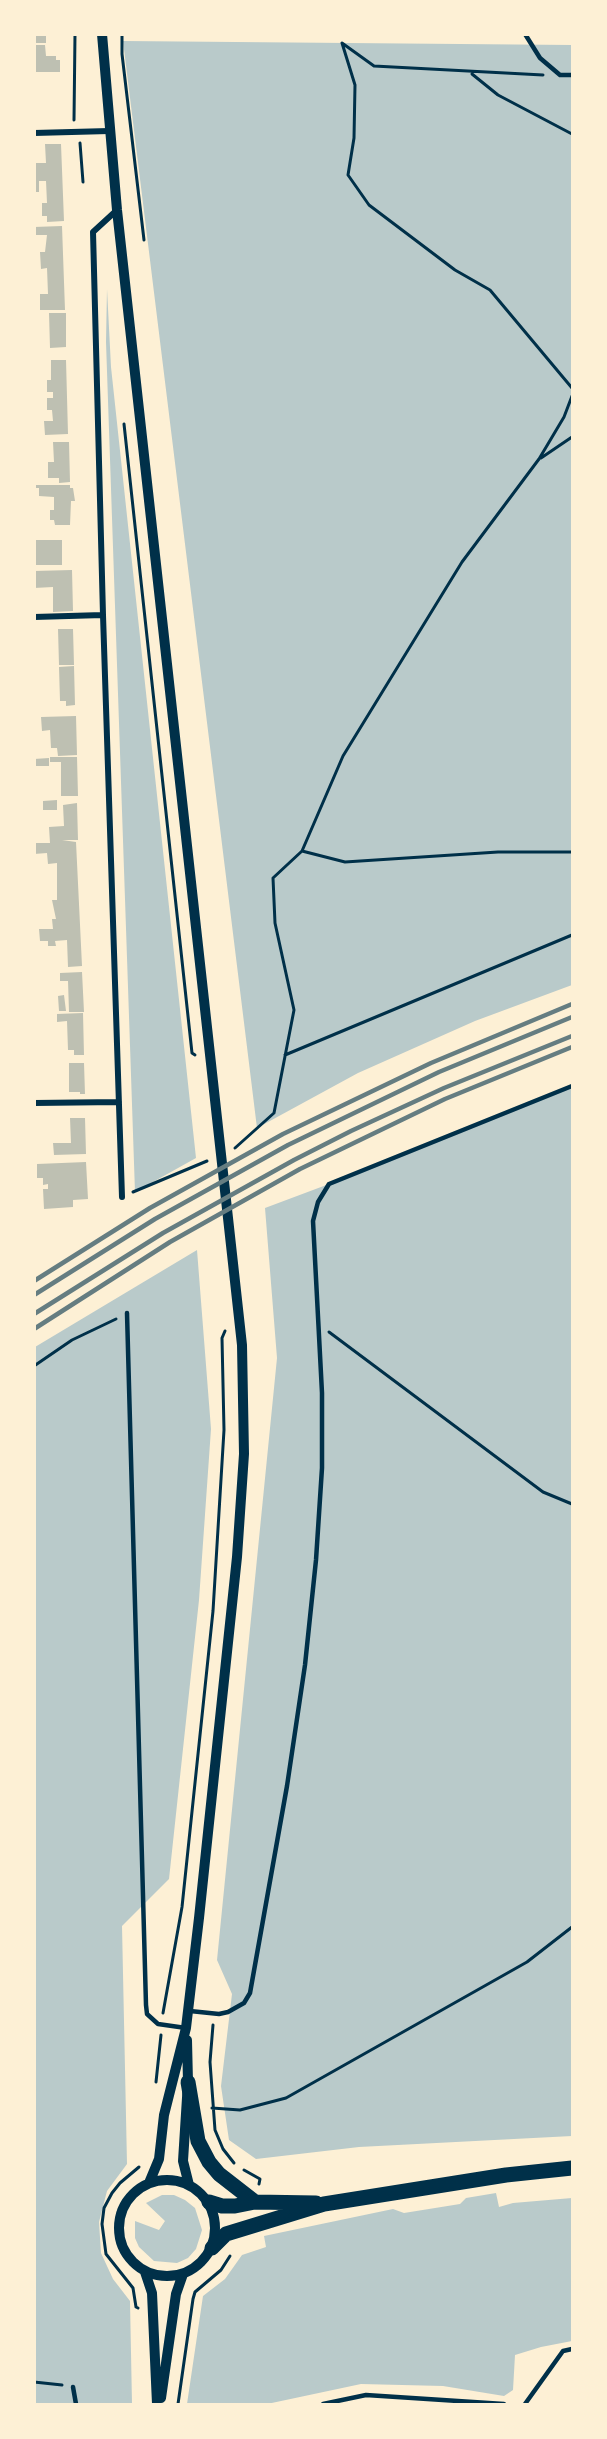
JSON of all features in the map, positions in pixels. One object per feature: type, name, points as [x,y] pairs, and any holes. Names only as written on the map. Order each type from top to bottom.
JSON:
[{"type":"main road","points":[[188,2082],[198,2141],[209,2162],[219,2174],[255,2202]]},
{"type":"main road","points":[[212,2248],[226,2234],[324,2204],[513,2174],[573,2168]]},
{"type":"main road","points":[[209,2202],[228,2206],[255,2202],[324,2204]]},
{"type":"street","points":[[102,34],[117,210],[242,1345],[243,1454],[237,1557],[188,2010],[186,2028],[164,2115],[159,2159],[149,2183]]},
{"type":"street","points":[[34,133],[110,130]]},
{"type":"street","points":[[117,210],[93,232],[122,1197]]},
{"type":"street","points":[[34,617],[103,615]]},
{"type":"street","points":[[34,1103],[119,1102]]},
{"type":"street","points":[[186,2028],[188,2082],[183,2161],[189,2185]]},
{"type":"street","points":[[162,2180],[177,2180],[189,2185],[209,2202],[216,2228],[212,2248],[202,2262],[183,2274],[157,2277],[145,2272],[124,2250],[119,2236],[120,2220],[130,2197],[139,2188],[162,2180]]},
{"type":"street","points":[[145,2272],[152,2293],[158,2404]]},
{"type":"street","points":[[158,2404],[176,2294],[183,2274]]},
{"type":"lane","points":[[525,34],[540,58],[560,75],[573,75]]},
{"type":"lane","points":[[188,2010],[219,2014],[228,2012],[244,2003],[250,1993],[290,1764],[305,1665],[314,1583],[322,1468],[322,1393],[313,1221],[318,1202],[329,1184],[573,1086]]},
{"type":"lane","points":[[127,1313],[146,2005],[147,2014],[152,2021],[162,2025],[186,2028]]},
{"type":"lane","points":[[525,2404],[563,2351],[573,2349]]},
{"type":"lane","points":[[73,2387],[76,2404]]},
{"type":"lane","points":[[323,2404],[366,2395],[504,2404]]},
{"type":"path","points":[[75,34],[74,132],[81,145],[83,182]]},
{"type":"path","points":[[122,34],[144,240]]},
{"type":"path","points":[[560,75],[374,66],[342,43],[355,85],[354,138],[348,175],[369,204],[456,270],[490,290],[573,388]]},
{"type":"path","points":[[470,72],[498,95],[573,134]]},
{"type":"path","points":[[573,396],[564,417],[539,459],[462,562],[343,756],[302,851],[273,878],[275,923],[294,1010],[285,1055],[573,935]]},
{"type":"path","points":[[123,414],[192,1053],[213,1075]]},
{"type":"path","points":[[539,459],[573,436]]},
{"type":"path","points":[[302,851],[345,862],[498,852],[573,852]]},
{"type":"path","points":[[34,1366],[72,1340],[127,1313]]},
{"type":"path","points":[[318,1324],[543,1492],[573,1504]]},
{"type":"path","points":[[154,2090],[162,2025],[182,1907],[213,1611],[224,1430],[222,1338],[226,1328]]},
{"type":"path","points":[[212,2108],[240,2110],[286,2098],[527,1962],[573,1928]]},
{"type":"path","points":[[142,2163],[112,2193],[104,2208],[102,2240],[106,2254],[113,2265],[133,2288],[136,2307],[152,2309]]},
{"type":"path","points":[[174,2310],[191,2311],[178,2404]]},
{"type":"path","points":[[34,2382],[73,2387]]},
{"type":"shaded area","points":[[123,41],[572,45],[572,985],[475,1021],[358,1073],[257,1128]]},
{"type":"shaded area","points":[[107,289],[111,367],[196,1158],[135,1192],[106,342]]},
{"type":"shaded area","points":[[572,1086],[572,2136],[359,2147],[256,2159],[229,2140],[221,2086],[232,1994],[217,1960],[277,1358],[265,1208]]},
{"type":"shaded area","points":[[197,1250],[211,1429],[199,1600],[169,1879],[122,1926],[127,2164],[107,2191],[99,2222],[101,2253],[113,2279],[130,2301],[132,2404],[35,2404],[35,1347]]},
{"type":"shaded area","points":[[496,2193],[499,2207],[513,2203],[572,2198],[572,2341],[515,2355],[513,2390],[504,2396],[443,2386],[361,2384],[267,2404],[187,2404],[203,2296],[225,2279],[242,2255],[266,2247],[264,2236],[393,2209],[404,2213],[460,2204],[466,2198]]},
{"type":"shaded area","points":[[162,2195],[174,2195],[195,2208],[202,2230],[196,2249],[188,2258],[177,2263],[154,2261],[139,2247],[135,2238],[135,2221],[159,2230],[165,2221],[146,2203]]},
{"type":"building","points":[[34,34],[46,34],[46,43],[34,43]]},
{"type":"building","points":[[34,45],[45,45],[46,56],[56,56],[56,60],[60,60],[60,72],[34,72]]},
{"type":"building","points":[[45,144],[61,144],[64,221],[47,222],[47,216],[42,216],[42,203],[47,203],[46,181],[39,181],[39,192],[34,192],[34,163],[46,163]]},
{"type":"building","points":[[62,226],[65,310],[40,310],[40,294],[48,294],[47,268],[41,269],[40,252],[45,252],[47,235],[34,235],[34,227]]},
{"type":"building","points":[[49,313],[66,313],[66,347],[50,348]]},
{"type":"building","points":[[51,360],[66,360],[68,434],[45,435],[44,421],[53,421],[52,410],[47,410],[47,398],[53,398],[53,392],[47,392],[47,380],[51,380]]},
{"type":"building","points":[[53,442],[69,442],[70,482],[59,483],[59,478],[48,478],[48,462],[54,462]]},
{"type":"building","points":[[34,485],[70,485],[70,488],[73,488],[75,501],[71,501],[70,525],[55,525],[54,520],[50,520],[50,510],[54,510],[54,497],[39,496],[39,488],[34,488]]},
{"type":"building","points":[[34,540],[62,540],[62,565],[34,565]]},
{"type":"building","points":[[72,570],[73,611],[53,612],[53,587],[34,588],[34,571]]},
{"type":"building","points":[[58,629],[73,629],[74,665],[59,665]]},
{"type":"building","points":[[74,666],[75,705],[66,706],[66,701],[60,701],[59,667]]},
{"type":"building","points":[[76,716],[77,755],[58,756],[57,748],[51,748],[50,730],[42,731],[41,717]]},
{"type":"building","points":[[50,757],[77,757],[78,796],[61,796],[61,762],[50,762]]},
{"type":"building","points":[[49,758],[49,766],[34,766],[34,759]]},
{"type":"building","points":[[57,800],[57,810],[43,810],[43,801]]},
{"type":"building","points":[[77,803],[78,840],[62,840],[76,842],[82,966],[68,967],[67,940],[55,941],[56,946],[48,946],[48,941],[40,941],[39,929],[53,929],[52,919],[56,919],[52,900],[57,900],[57,863],[48,864],[47,853],[34,854],[34,843],[50,843],[49,827],[64,826],[63,805]]},
{"type":"building","points":[[82,972],[84,1012],[69,1012],[68,981],[60,981],[60,973]]},
{"type":"building","points":[[64,995],[66,1011],[59,1011],[58,996]]},
{"type":"building","points":[[83,1013],[84,1055],[74,1055],[74,1050],[68,1050],[67,1021],[57,1022],[57,1014]]},
{"type":"building","points":[[69,1063],[84,1063],[85,1094],[69,1092]]},
{"type":"building","points":[[70,1118],[85,1118],[86,1154],[54,1155],[53,1143],[71,1143]]},
{"type":"building","points":[[86,1162],[88,1199],[73,1200],[73,1207],[44,1209],[43,1189],[48,1189],[48,1184],[43,1185],[43,1178],[37,1178],[37,1164]]},
{"type":"railway","points":[[34,1281],[150,1208],[283,1134],[431,1063],[572,1004]]},
{"type":"railway","points":[[34,1295],[155,1219],[288,1145],[439,1072],[572,1017]]},
{"type":"railway","points":[[34,1314],[163,1233],[294,1160],[444,1088],[572,1036]]},
{"type":"railway","points":[[34,1329],[170,1242],[300,1169],[445,1099],[572,1047]]}]
